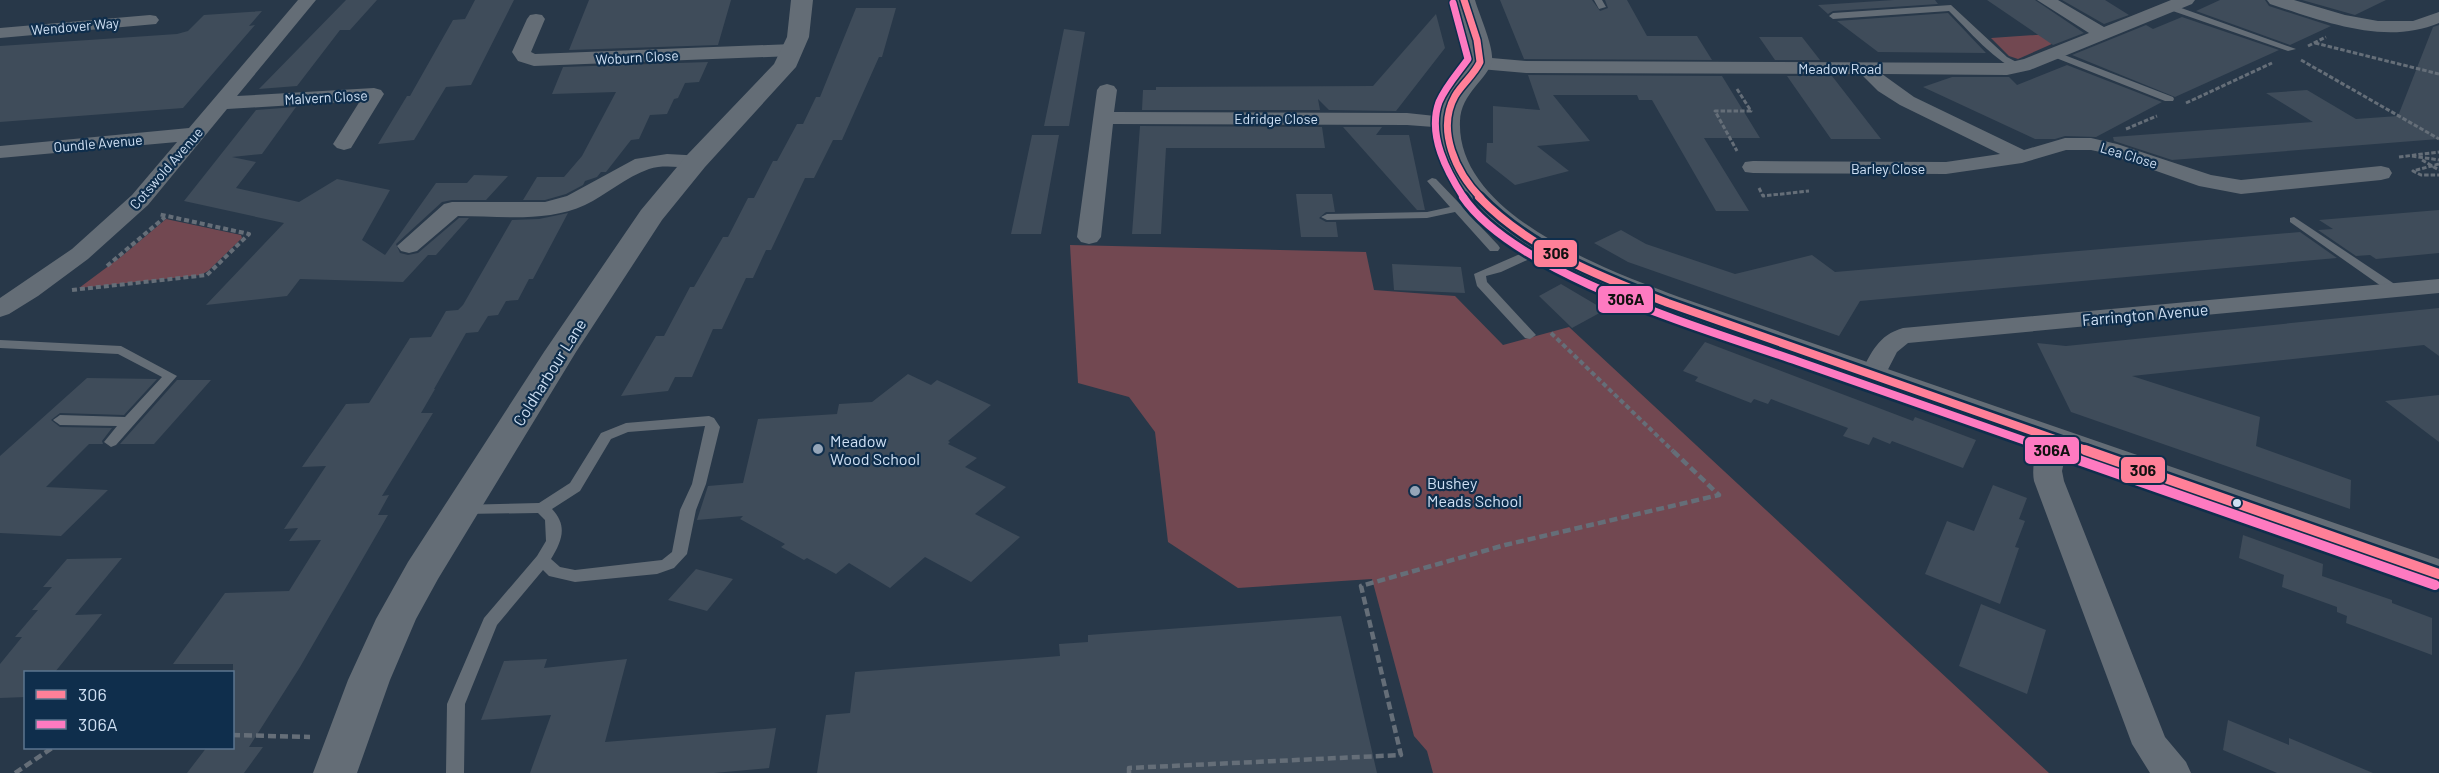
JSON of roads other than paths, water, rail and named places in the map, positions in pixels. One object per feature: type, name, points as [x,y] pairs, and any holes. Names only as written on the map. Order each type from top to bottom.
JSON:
[{"type":"street","name":"Cotswold Avenue","points":[[0,309],[80,254],[131,209],[307,0]]},
{"type":"street","name":"Coldharbour Lane","points":[[341,755],[396,619],[422,572],[615,267],[651,216],[696,161],[784,67],[798,37],[802,0]]},
{"type":"street","points":[[1464,0],[1480,53],[1480,63],[1459,89],[1451,105],[1447,122],[1454,158],[1463,176],[1470,206],[1505,221],[1544,248],[1622,286],[2439,574]]},
{"type":"street","points":[[2046,0],[2103,34]]},
{"type":"street","points":[[2276,0],[2349,21],[2401,27],[2422,24],[2439,17]]},
{"type":"street","name":"Meadow Road","points":[[1480,63],[1526,67],[1996,70],[2019,67],[2178,3]]},
{"type":"street","name":"Woburn Close","points":[[536,19],[521,52],[525,57],[534,60],[793,50]]},
{"type":"street","name":"Wendover Way","points":[[0,33],[150,20]]},
{"type":"street","points":[[1866,68],[1878,83],[1899,97],[2022,157]]},
{"type":"street","points":[[1089,237],[1107,90]]},
{"type":"street","name":"Malvern Close","points":[[221,103],[374,94],[344,144]]},
{"type":"street","name":"Edridge Close","points":[[1105,118],[1407,119],[1447,122]]},
{"type":"street","name":"Oundle Avenue","points":[[0,152],[196,134]]},
{"type":"street","name":"Lea Close","points":[[2022,157],[2065,144],[2101,146],[2207,181],[2241,187],[2380,173]]},
{"type":"street","name":"Barley Close","points":[[1753,167],[1946,168],[2022,157]]},
{"type":"street","points":[[409,246],[452,209],[545,209],[575,201],[644,164],[667,160],[696,161]]},
{"type":"street","name":"Farrington Avenue","points":[[1874,375],[1889,345],[1895,339],[1903,336],[2439,286]]},
{"type":"street","points":[[2055,439],[2047,471],[2049,482],[2150,744],[2159,758],[2174,773]]},
{"type":"lane","points":[[2178,3],[2291,49]]},
{"type":"lane","points":[[1833,16],[1951,8],[2004,60],[2019,67]]},
{"type":"lane","points":[[2054,54],[2169,99]]},
{"type":"lane","points":[[1432,181],[1470,206],[1494,248]]},
{"type":"lane","points":[[1327,217],[1427,215],[1470,206]]},
{"type":"lane","points":[[2294,220],[2396,290]]},
{"type":"lane","points":[[1530,335],[1481,283],[1480,273],[1544,248]]},
{"type":"lane","points":[[0,344],[121,350],[170,376],[111,442]]},
{"type":"lane","points":[[60,420],[129,422]]},
{"type":"lane","points":[[462,509],[542,508],[575,487],[606,436],[626,428],[709,421],[712,427],[699,484],[688,510],[679,554],[668,564],[657,568],[575,576],[555,572],[543,560]]},
{"type":"lane","points":[[455,773],[456,704],[490,621],[543,560],[554,541],[552,519],[542,508]]},
{"type":"place","name":"Meadow Wood School","points":[[818,449]]},
{"type":"place","name":"Bushey Meads School","points":[[1415,491]]}]
